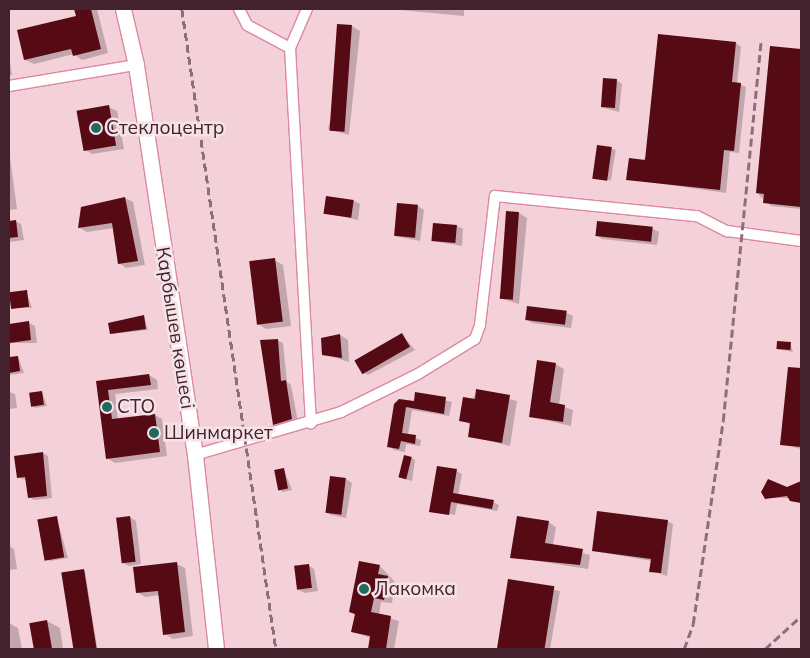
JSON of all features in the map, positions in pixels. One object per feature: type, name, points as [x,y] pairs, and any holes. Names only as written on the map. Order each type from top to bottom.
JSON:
[{"type":"main road","name":"Карбышев көшесі","points":[[123,9],[136,65],[195,455],[216,649]]},
{"type":"street","points":[[239,9],[248,26],[290,48]]},
{"type":"street","points":[[307,9],[290,48],[311,423]]},
{"type":"street","points":[[9,86],[136,65]]},
{"type":"street","points":[[195,455],[311,423],[418,374],[475,339],[480,325],[495,196],[697,216],[728,231],[801,241]]},
{"type":"building","points":[[74,9],[91,9],[101,49],[73,56],[71,49],[24,60],[17,30],[76,16]]},
{"type":"building","points":[[337,24],[352,25],[344,132],[330,131]]},
{"type":"building","points":[[658,34],[736,42],[732,82],[741,83],[734,151],[724,150],[720,190],[626,180],[629,158],[645,160]]},
{"type":"building","points":[[770,46],[801,49],[801,207],[763,203],[764,194],[756,193]]},
{"type":"building","points":[[603,78],[617,79],[615,108],[601,107]]},
{"type":"building","name":"Стеклоцентр","points":[[109,105],[116,145],[84,151],[77,111]]},
{"type":"building","points":[[597,145],[612,147],[607,181],[592,179]]},
{"type":"building","points":[[326,196],[354,200],[351,218],[323,214]]},
{"type":"building","points":[[125,197],[138,261],[118,264],[112,223],[78,228],[81,207]]},
{"type":"building","points":[[397,203],[418,205],[415,238],[394,236]]},
{"type":"building","points":[[506,211],[519,212],[513,300],[500,299]]},
{"type":"building","points":[[16,220],[18,237],[9,238],[9,221]]},
{"type":"building","points":[[597,221],[653,227],[651,242],[595,236]]},
{"type":"building","points":[[433,223],[457,225],[455,243],[431,241]]},
{"type":"building","points":[[275,258],[283,322],[257,325],[249,261]]},
{"type":"building","points":[[27,290],[29,307],[11,309],[9,292]]},
{"type":"building","points":[[527,306],[567,311],[565,325],[525,320]]},
{"type":"building","points":[[144,315],[146,329],[110,334],[108,323]]},
{"type":"building","points":[[29,321],[31,340],[9,343],[9,324]]},
{"type":"building","points":[[402,333],[410,347],[362,374],[354,360]]},
{"type":"building","points":[[340,334],[342,358],[322,355],[321,338]]},
{"type":"building","points":[[278,339],[281,381],[286,380],[292,419],[273,425],[260,340]]},
{"type":"building","points":[[777,341],[791,342],[790,350],[776,349]]},
{"type":"building","points":[[18,356],[20,371],[9,373],[9,357]]},
{"type":"building","points":[[537,360],[556,363],[550,402],[565,405],[563,422],[529,417]]},
{"type":"building","points":[[788,367],[801,368],[801,447],[780,445]]},
{"type":"building","points":[[149,374],[151,385],[108,390],[112,419],[155,414],[160,452],[106,459],[96,381]]},
{"type":"building","points":[[476,389],[510,395],[502,443],[468,437],[470,423],[459,421],[463,397],[475,399]]},
{"type":"building","points":[[42,391],[44,405],[31,407],[29,393]]},
{"type":"building","points":[[415,392],[446,397],[444,414],[406,407],[402,433],[416,435],[415,444],[401,441],[399,449],[387,447],[394,404],[399,399],[414,401]]},
{"type":"building","points":[[43,452],[47,496],[28,498],[25,477],[17,478],[14,456]]},
{"type":"building","points":[[404,455],[412,457],[406,479],[398,477]]},
{"type":"building","points":[[437,466],[457,469],[453,493],[494,500],[492,509],[451,502],[449,515],[429,512]]},
{"type":"building","points":[[284,468],[288,489],[278,491],[274,470]]},
{"type":"building","points":[[330,476],[346,478],[341,515],[325,513]]},
{"type":"building","points":[[768,479],[787,487],[801,481],[801,503],[790,501],[787,496],[765,499],[761,492]]},
{"type":"building","points":[[597,511],[668,520],[661,573],[649,572],[651,559],[592,551]]},
{"type":"building","points":[[57,516],[64,557],[45,561],[37,519]]},
{"type":"building","points":[[130,516],[136,562],[122,563],[116,518]]},
{"type":"building","points":[[517,516],[549,521],[545,543],[583,549],[580,565],[510,558]]},
{"type":"building","points":[[359,561],[380,565],[378,574],[388,576],[384,600],[374,598],[371,612],[391,616],[386,649],[368,649],[370,636],[351,632],[355,614],[349,612]]},
{"type":"building","points":[[177,562],[185,632],[163,635],[158,591],[136,593],[133,567]]},
{"type":"building","points":[[309,564],[312,588],[297,590],[294,566]]},
{"type":"building","points":[[84,569],[97,649],[73,649],[61,573]]},
{"type":"building","points":[[508,579],[554,586],[544,649],[497,649]]},
{"type":"building","points":[[47,620],[52,649],[34,649],[29,623]]},
{"type":"railway","points":[[182,9],[276,649]]},
{"type":"railway","points":[[684,649],[693,624],[723,421],[761,40]]},
{"type":"railway","points":[[765,649],[801,616]]},
{"type":"place","name":"Стеклоцентр","points":[[96,128]]},
{"type":"place","name":"СТО","points":[[107,407]]},
{"type":"place","name":"Шинмаркет","points":[[154,433]]},
{"type":"place","name":"Лакомка","points":[[364,589]]}]
